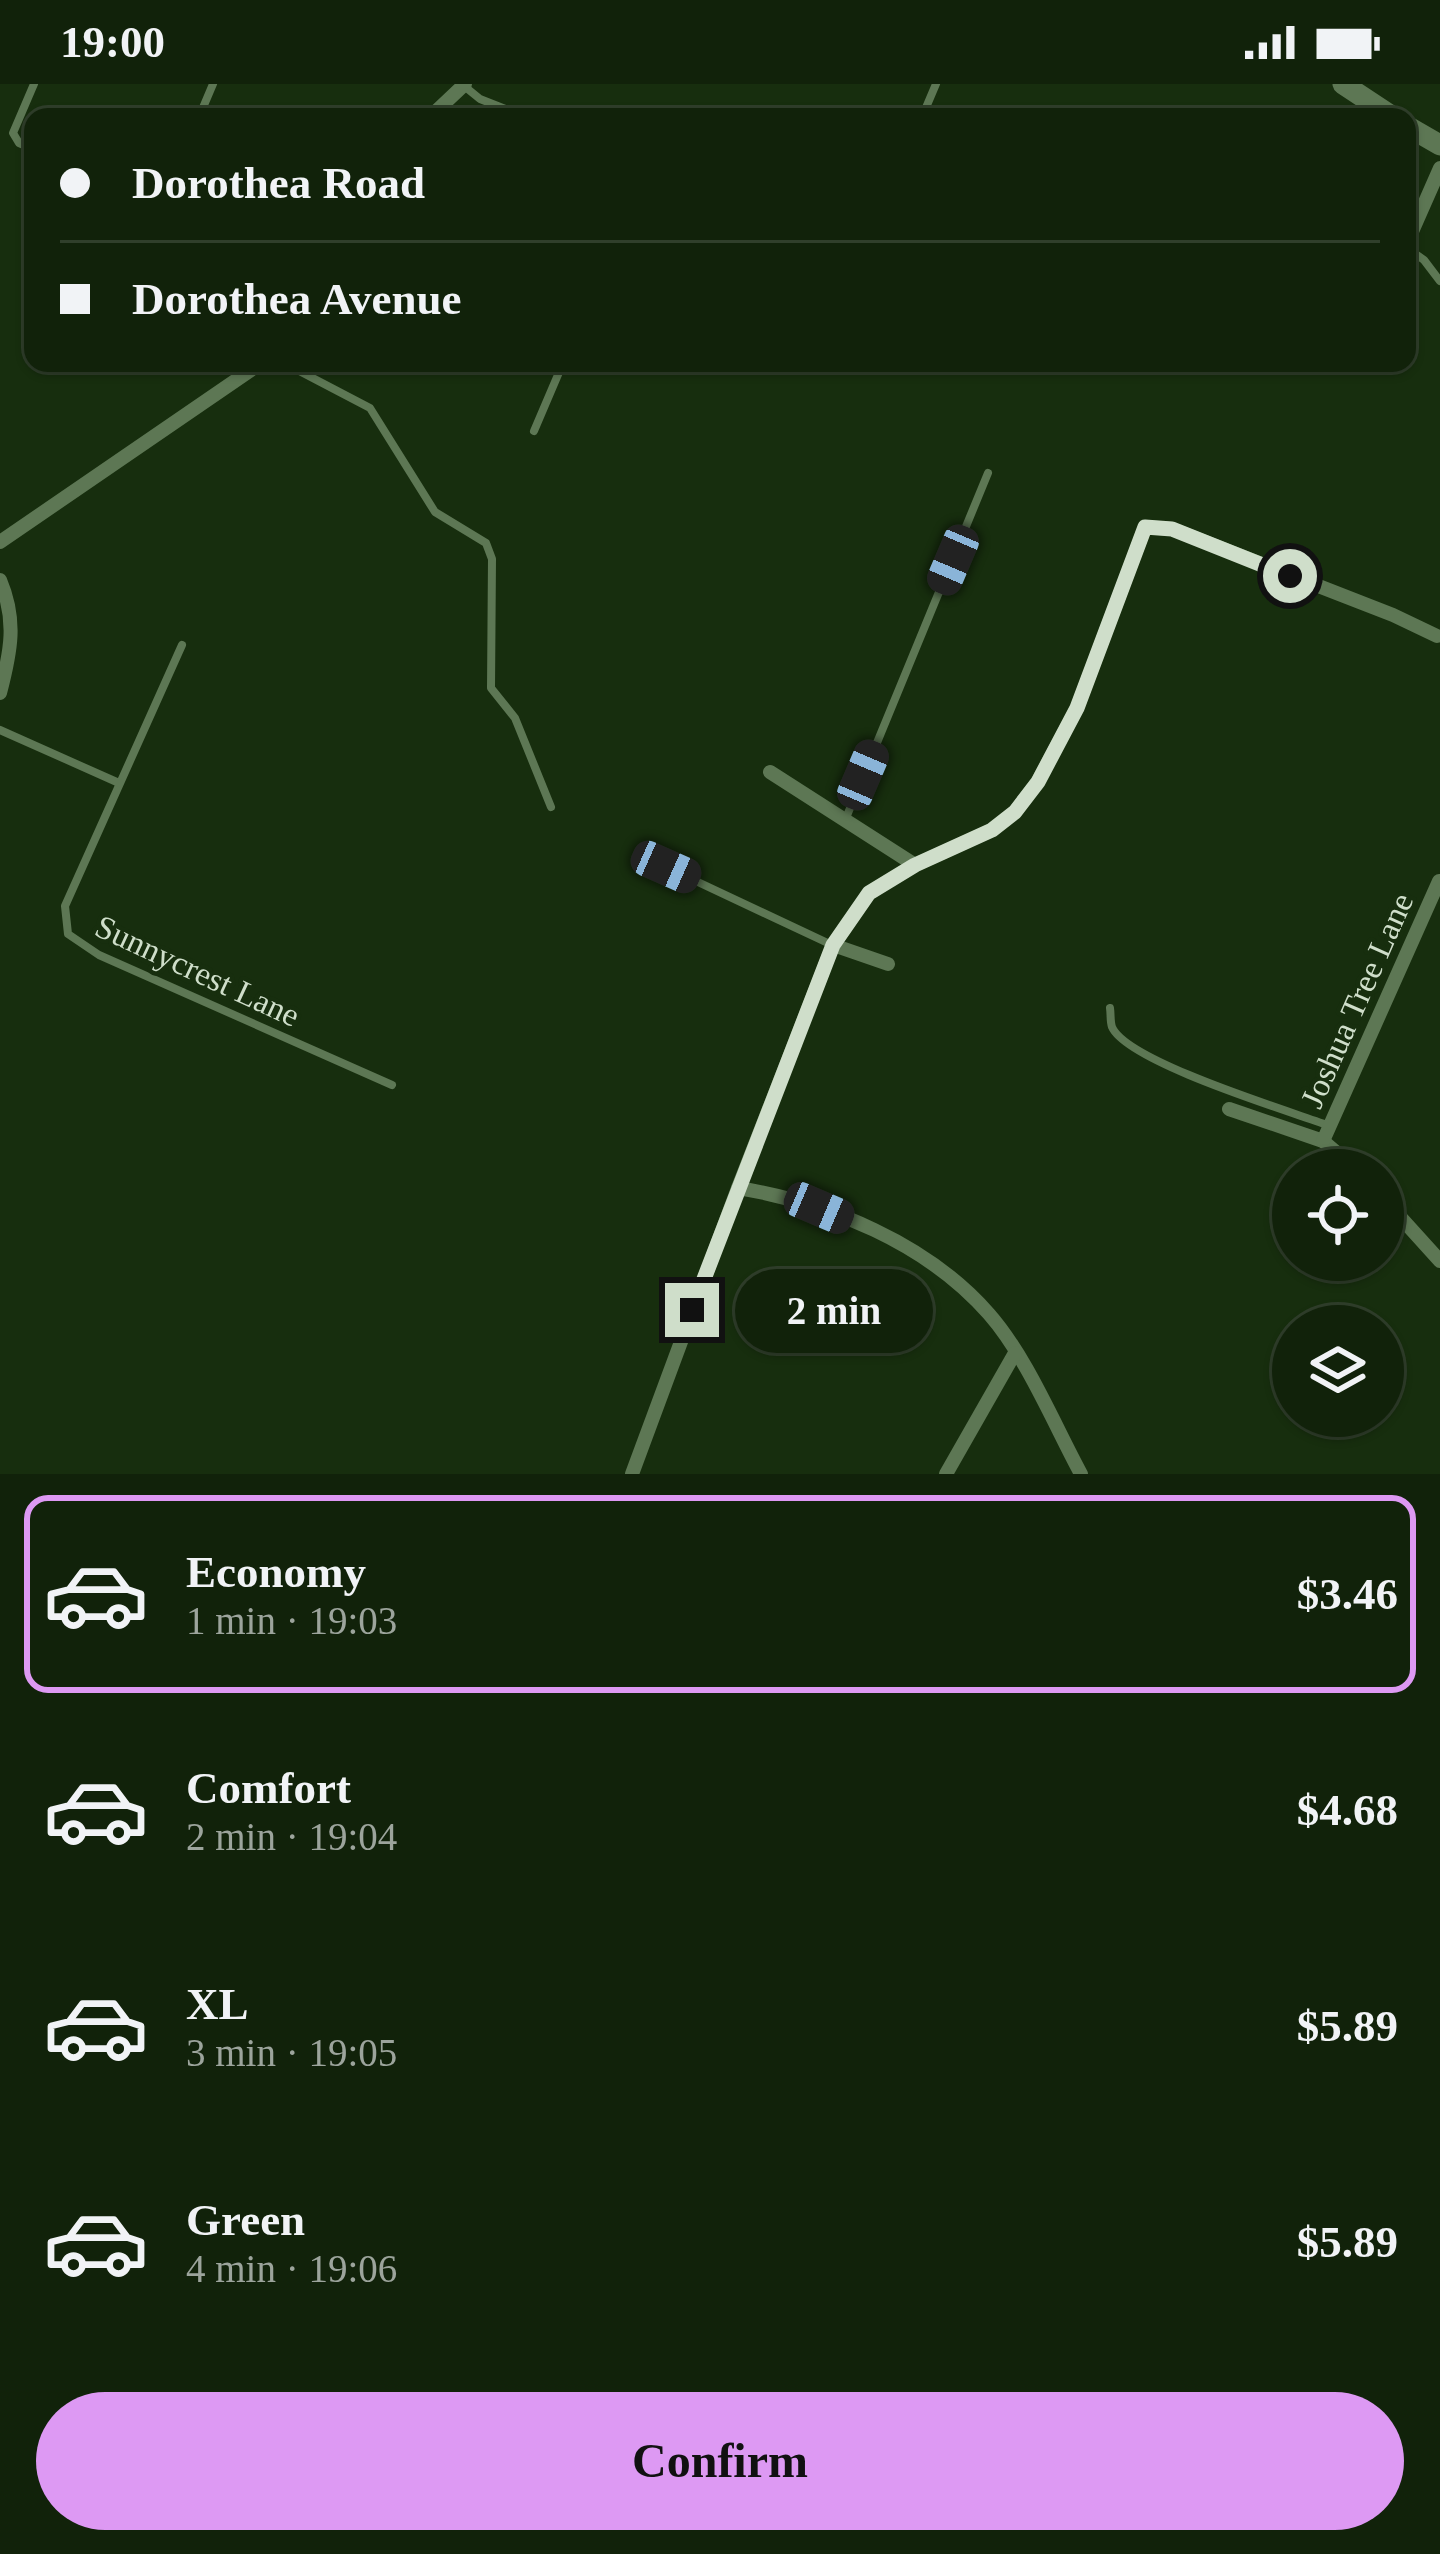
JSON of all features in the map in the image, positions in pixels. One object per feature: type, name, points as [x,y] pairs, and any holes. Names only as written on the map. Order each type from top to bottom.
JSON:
[{"type":"main road","points":[[1343,84],[1379,108]]},
{"type":"street","points":[[439,108],[463,85]]},
{"type":"street","points":[[1416,224],[1440,168]]},
{"type":"street","points":[[0,542],[248,372]]},
{"type":"street","points":[[632,1474],[833,945],[869,893],[915,865],[992,830],[1015,812],[1038,782],[1077,708],[1145,527],[1172,529],[1437,636]]},
{"type":"street","points":[[0,580],[13,627],[12,651],[0,693]]},
{"type":"street","points":[[770,772],[915,865]]},
{"type":"street","name":"Joshua Tree Lane","points":[[1327,1133],[1439,881]]},
{"type":"street","points":[[833,945],[888,964]]},
{"type":"street","points":[[1229,1109],[1327,1133],[1340,1149]]},
{"type":"street","points":[[738,1188],[819,1208],[935,1264],[991,1315],[1081,1474]]},
{"type":"street","points":[[1404,1221],[1440,1261]]},
{"type":"street","points":[[946,1474],[1015,1353]]},
{"type":"lane","points":[[24,145],[13,133],[34,84]]},
{"type":"lane","points":[[463,85],[480,99],[503,108]]},
{"type":"lane","points":[[1416,253],[1440,281]]},
{"type":"lane","points":[[301,372],[370,408],[436,512],[486,543],[493,559],[491,688],[514,718],[551,807]]},
{"type":"lane","points":[[533,431],[559,372]]},
{"type":"lane","points":[[846,818],[988,473]]},
{"type":"lane","name":"Sunnycrest Lane","points":[[182,644],[65,906],[68,934],[99,955],[392,1085]]},
{"type":"lane","points":[[0,730],[118,783]]},
{"type":"lane","points":[[666,867],[833,945]]},
{"type":"lane","points":[[1110,1008],[1112,1027],[1122,1040],[1158,1063],[1327,1133]]},
{"type":"route","points":[[692,1310],[833,945],[869,893],[915,865],[992,830],[1015,812],[1038,782],[1077,708],[1145,527],[1172,529],[1290,576]]}]
